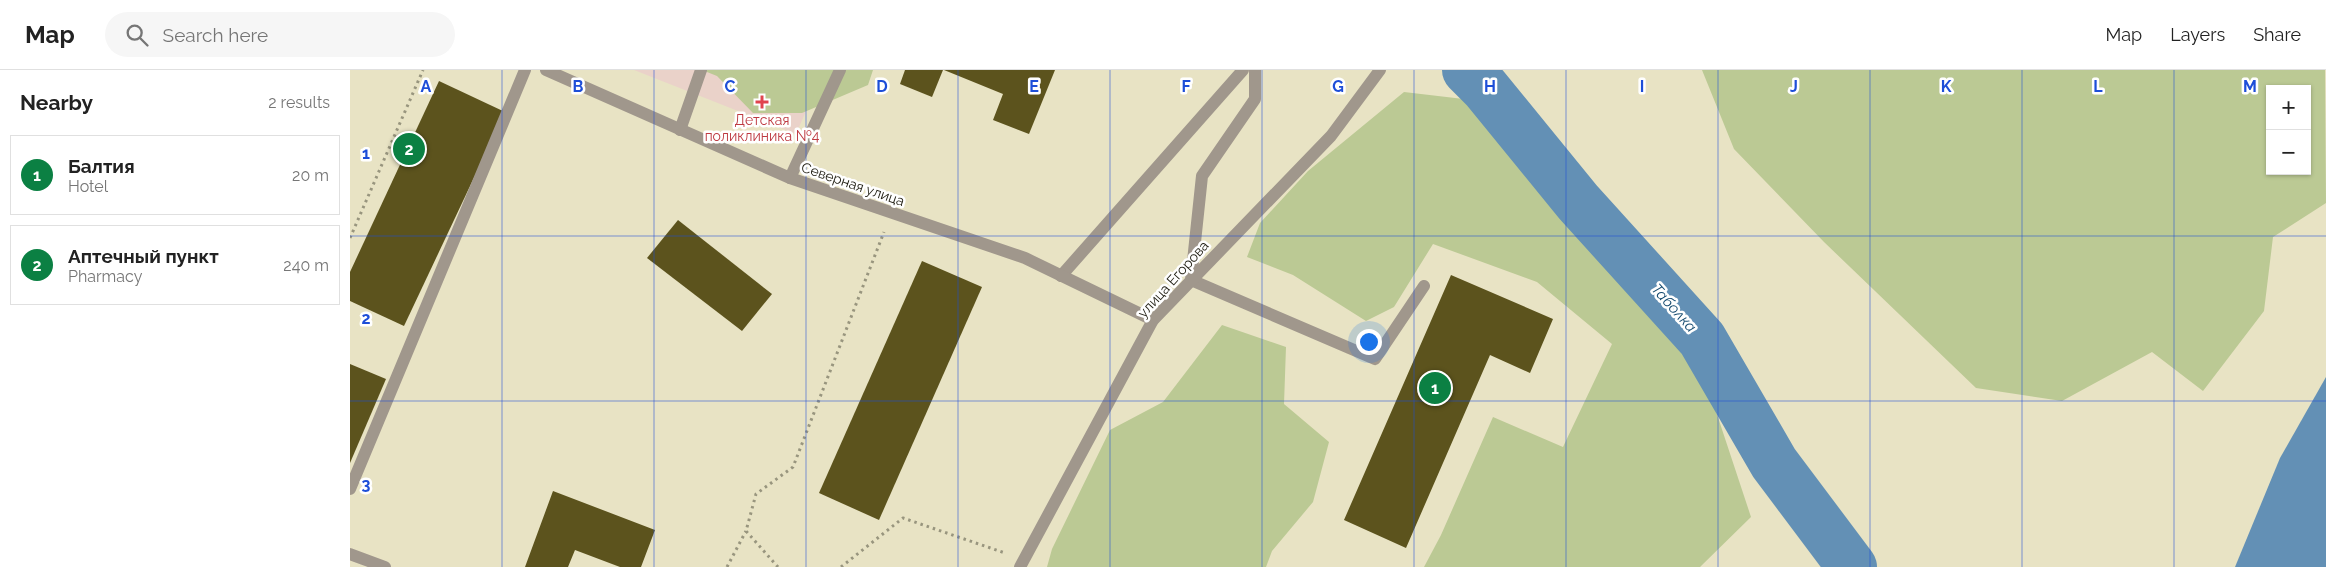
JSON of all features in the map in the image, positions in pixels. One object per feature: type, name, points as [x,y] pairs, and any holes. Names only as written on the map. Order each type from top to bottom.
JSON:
[{"type":"street","points":[[350,489],[525,70]]},
{"type":"street","name":"Северная улица","points":[[546,70],[790,178],[1025,258],[1153,320]]},
{"type":"street","points":[[680,130],[701,70]]},
{"type":"street","points":[[790,178],[840,70]]},
{"type":"street","points":[[1061,276],[1243,70]]},
{"type":"street","points":[[1255,70],[1256,99],[1202,176],[1191,280],[1375,359],[1424,286]]},
{"type":"street","name":"улица Егорова","points":[[1022,563],[1153,320],[1330,136],[1380,70]]},
{"type":"street","points":[[350,554],[385,567]]},
{"type":"path","points":[[350,238],[423,70]]},
{"type":"path","points":[[727,567],[746,531],[756,494],[793,467],[892,213]]},
{"type":"path","points":[[841,567],[903,518],[1022,563]]},
{"type":"path","points":[[746,531],[778,567]]},
{"type":"shaded area","name":"Детская поликлиника №4","points":[[634,70],[824,70],[796,134]]},
{"type":"green space","points":[[702,70],[873,70],[868,85],[802,113],[753,113],[717,76]]},
{"type":"green space","points":[[1702,70],[2325,70],[2326,203],[2273,237],[2264,311],[2203,391],[2152,352],[2062,401],[1976,388],[1824,242],[1734,149]]},
{"type":"green space","points":[[1404,92],[1472,100],[1703,372],[1751,517],[1700,567],[1424,567],[1441,535],[1493,417],[1563,447],[1612,344],[1537,282],[1433,244],[1394,307],[1366,321],[1293,275],[1247,257],[1260,223],[1308,171]]},
{"type":"green space","points":[[1222,325],[1286,347],[1284,404],[1329,442],[1313,502],[1272,551],[1266,567],[1047,567],[1052,549],[1110,430],[1163,402]]},
{"type":"water","points":[[2326,377],[2326,567],[2235,567],[2280,458]]},
{"type":"building","points":[[905,70],[943,70],[932,97],[900,84]]},
{"type":"building","points":[[944,70],[1055,70],[1029,134],[993,120],[1003,94]]},
{"type":"building","points":[[439,81],[505,112],[404,326],[350,301],[350,272]]},
{"type":"building","points":[[678,220],[772,294],[742,331],[647,258]]},
{"type":"building","points":[[922,261],[982,287],[879,520],[819,493]]},
{"type":"building","points":[[1451,275],[1553,319],[1530,373],[1490,355],[1406,548],[1344,520]]},
{"type":"building","points":[[350,364],[386,379],[350,463]]},
{"type":"building","points":[[553,491],[655,530],[641,567],[620,567],[575,550],[568,567],[525,567]]},
{"type":"waterway","name":"Таболка","points":[[1467,70],[1485,88],[1578,202],[1702,339],[1774,463],[1852,567]]},
{"type":"place","name":"Детская поликлиника №4","points":[[762,102]]},
{"type":"place","name":"Аптечный пункт","points":[[409,149]]},
{"type":"place","name":"Балтия","points":[[1435,388]]}]
